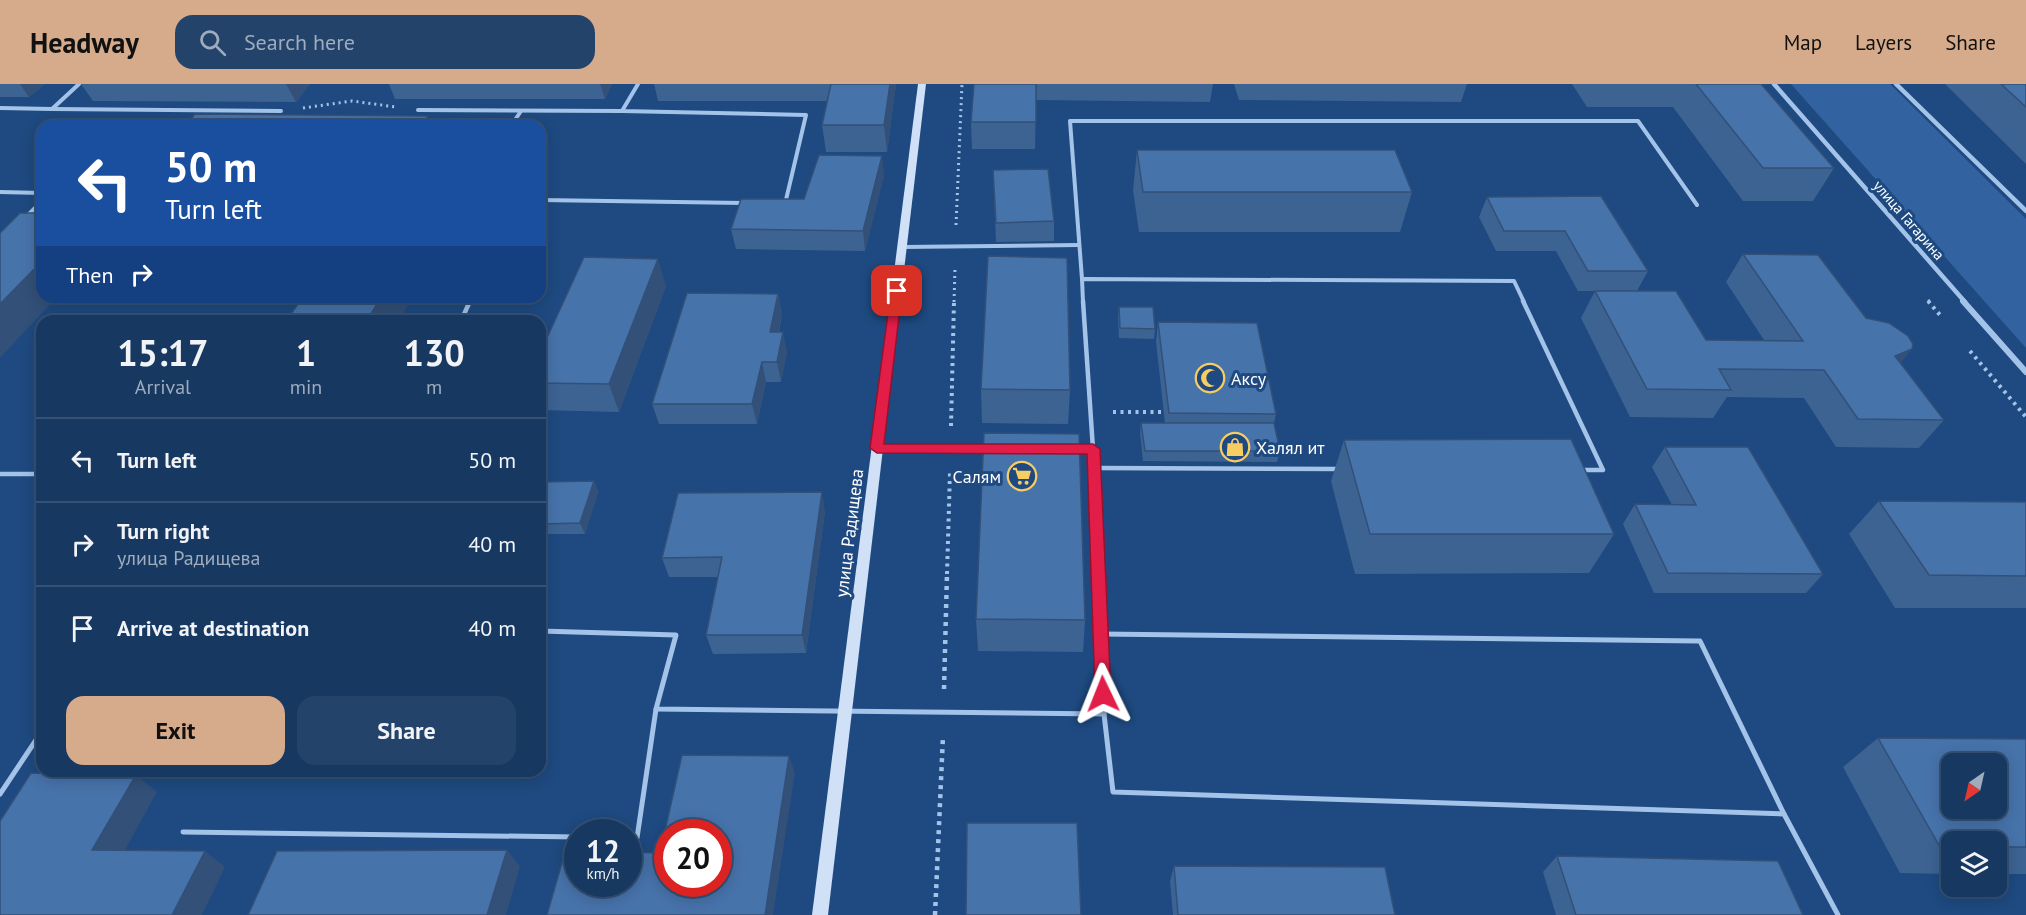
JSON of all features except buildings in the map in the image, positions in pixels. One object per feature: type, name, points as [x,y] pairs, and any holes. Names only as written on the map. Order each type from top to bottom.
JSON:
[{"type":"street","name":"улица Радищева","points":[[820,915],[922,84]]},
{"type":"street","name":"улица Гагарина","points":[[1774,84],[2026,372]]},
{"type":"street","points":[[1896,84],[2026,211]]},
{"type":"lane","points":[[52,109],[79,84]]},
{"type":"lane","points":[[622,111],[638,84]]},
{"type":"lane","points":[[0,108],[281,111]]},
{"type":"lane","points":[[418,110],[806,115],[786,204],[774,204]]},
{"type":"lane","points":[[515,120],[520,111]]},
{"type":"lane","points":[[1697,205],[1638,121],[1070,121],[1091,412],[1104,714],[1113,792],[1784,814]]},
{"type":"lane","points":[[0,192],[36,193]]},
{"type":"lane","points":[[546,200],[751,203]]},
{"type":"lane","points":[[25,218],[36,207]]},
{"type":"lane","points":[[902,247],[1079,245]]},
{"type":"lane","points":[[1083,279],[1514,280],[1603,470],[1568,470]]},
{"type":"lane","points":[[877,448],[998,449]]},
{"type":"lane","points":[[1069,449],[1093,449]]},
{"type":"lane","points":[[1094,468],[1343,469]]},
{"type":"lane","points":[[0,474],[36,474]]},
{"type":"lane","points":[[546,631],[676,635],[656,709],[640,819]]},
{"type":"lane","points":[[1101,634],[1700,641],[1784,814],[1837,915]]},
{"type":"lane","points":[[656,709],[1104,714]]},
{"type":"lane","points":[[0,794],[36,740]]},
{"type":"lane","points":[[183,832],[564,837]]},
{"type":"path","points":[[935,915],[944,712],[955,246],[962,84]]},
{"type":"path","points":[[281,111],[352,101],[418,110]]},
{"type":"path","points":[[1091,412],[1164,412]]},
{"type":"shaded area","points":[[1791,84],[1890,84],[2026,219],[2026,348]]},
{"type":"place","name":"Аксу","points":[[1210,378]]},
{"type":"place","name":"Халял ит","points":[[1235,447]]},
{"type":"place","name":"Салям","points":[[1022,476]]},
{"type":"route","points":[[897,291],[877,448],[1093,449],[1103,694]]}]
